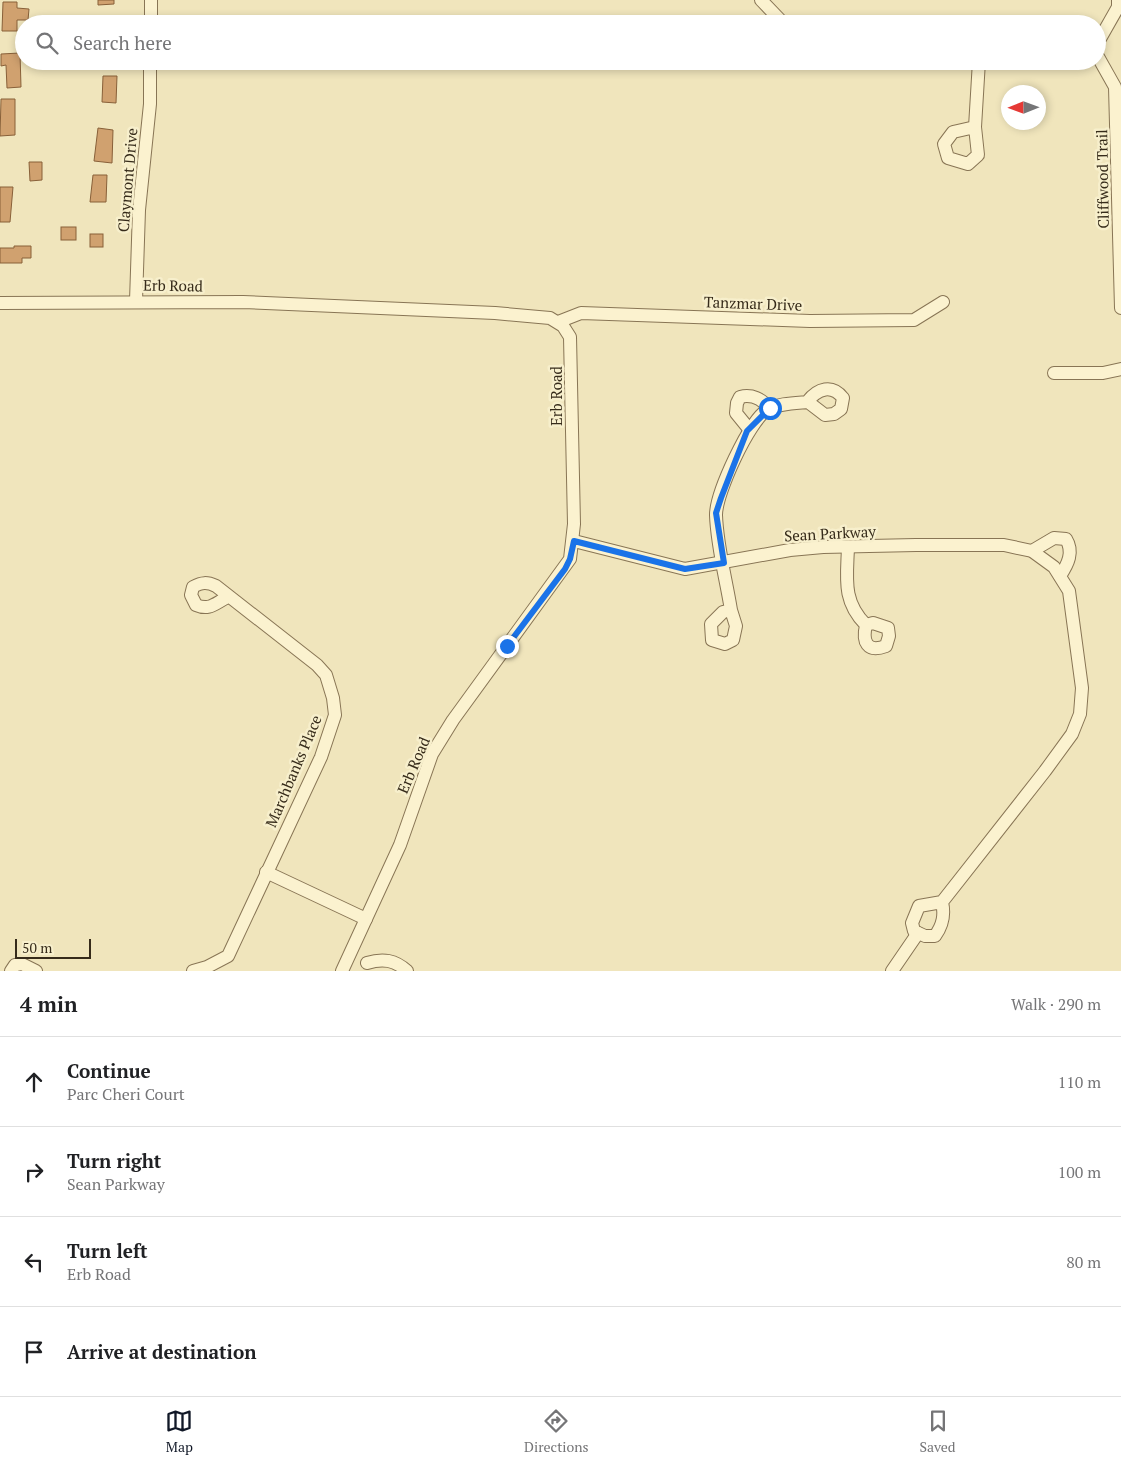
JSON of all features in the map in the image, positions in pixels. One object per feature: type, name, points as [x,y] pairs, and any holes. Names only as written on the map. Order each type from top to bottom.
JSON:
[{"type":"street","points":[[151,0],[151,15]]},
{"type":"street","points":[[761,0],[775,15]]},
{"type":"street","points":[[1106,28],[1118,7],[1118,0]]},
{"type":"street","name":"Claymont Drive","points":[[136,301],[139,210],[150,104],[150,70]]},
{"type":"street","points":[[975,128],[978,70]]},
{"type":"street","name":"Cliffwood Trail","points":[[1105,70],[1115,87],[1121,308]]},
{"type":"street","name":"Erb Road","points":[[0,303],[243,302],[495,313],[541,317],[558,322],[567,330],[572,346],[574,541],[570,559],[565,569],[459,712],[432,754],[400,845],[342,971]]},
{"type":"street","name":"Tanzmar Drive","points":[[558,322],[581,313],[810,321],[914,320],[943,302]]},
{"type":"street","points":[[1054,373],[1103,373],[1121,369]]},
{"type":"street","points":[[749,429],[736,413],[740,397],[748,395],[763,401],[770,408]]},
{"type":"street","points":[[731,610],[716,513],[725,483],[749,429],[770,408],[807,402]]},
{"type":"street","points":[[1032,551],[1054,538],[1066,539],[1070,546],[1070,556],[1060,576]]},
{"type":"street","name":"Sean Parkway","points":[[574,541],[685,569],[790,550],[823,547],[985,545],[1004,545],[1032,551],[1054,567],[1069,591],[1082,688],[1080,714],[1072,734],[1045,771],[942,902]]},
{"type":"street","points":[[848,547],[847,598],[858,617],[866,626]]},
{"type":"street","name":"Marchbanks Place","points":[[193,971],[207,967],[228,956],[321,757],[335,715],[333,698],[326,675],[318,665],[228,597]]},
{"type":"street","points":[[266,872],[366,919]]},
{"type":"street","points":[[942,902],[944,910],[942,928],[935,936],[925,936],[914,931],[912,923],[919,906],[942,902]]},
{"type":"street","points":[[892,971],[918,933]]},
{"type":"street","points":[[349,956],[370,967],[385,960],[399,963],[407,971]]},
{"type":"street","points":[[11,971],[15,965],[22,964],[36,971]]},
{"type":"building","points":[[98,0],[114,0],[114,4],[98,5]]},
{"type":"building","points":[[3,2],[17,2],[17,8],[29,9],[28,15],[15,15],[15,31],[2,31]]},
{"type":"building","points":[[15,53],[15,70],[20,70],[21,87],[7,88],[6,65],[1,66],[1,54]]},
{"type":"building","points":[[103,76],[117,76],[116,103],[102,102]]},
{"type":"building","points":[[1,99],[15,99],[15,135],[0,136]]},
{"type":"building","points":[[98,128],[113,130],[112,163],[94,161]]},
{"type":"building","points":[[29,162],[42,162],[42,180],[30,181]]},
{"type":"building","points":[[93,175],[107,175],[106,202],[90,202]]},
{"type":"building","points":[[0,187],[13,187],[10,222],[0,222]]},
{"type":"building","points":[[61,227],[76,227],[76,240],[61,240]]},
{"type":"building","points":[[90,234],[103,234],[103,247],[90,247]]},
{"type":"building","points":[[14,246],[31,246],[31,258],[22,258],[22,263],[0,263],[0,248],[14,248]]},
{"type":"route","points":[[507,646],[565,569],[570,559],[574,541],[685,569],[724,563],[716,513],[725,483],[747,431],[764,411],[770,408]]}]
